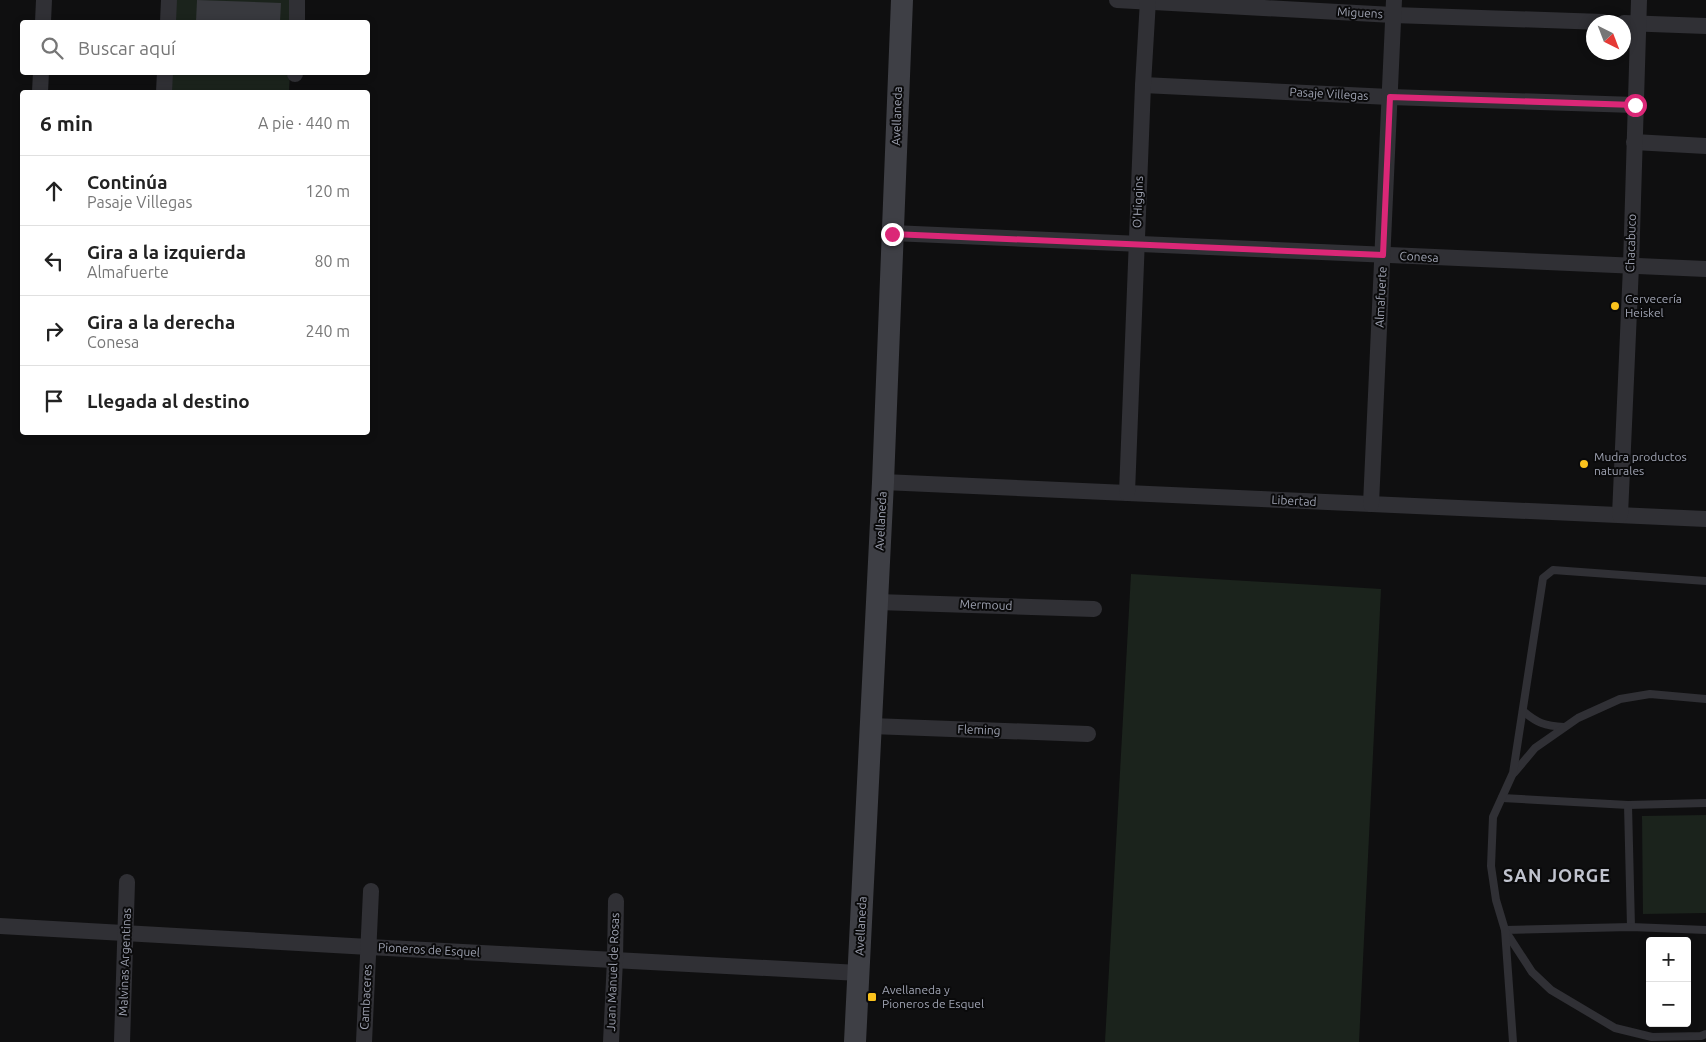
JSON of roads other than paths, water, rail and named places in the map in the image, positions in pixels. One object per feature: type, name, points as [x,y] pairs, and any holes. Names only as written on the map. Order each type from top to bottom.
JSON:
[{"type":"street","points":[[43,20],[44,0]]},
{"type":"street","points":[[168,20],[169,0]]},
{"type":"street","points":[[297,0],[297,20]]},
{"type":"street","name":"Avellaneda","points":[[855,1042],[883,482],[902,0]]},
{"type":"street","name":"Miguens","points":[[1116,0],[1394,8],[1586,21]]},
{"type":"street","name":"Chacabuco","points":[[1620,515],[1631,266],[1635,105],[1631,23],[1639,0]]},
{"type":"street","name":"O'Higgins","points":[[1127,493],[1142,85],[1148,1]]},
{"type":"street","name":"Almafuerte","points":[[1371,504],[1394,8]]},
{"type":"street","points":[[1631,23],[1706,26]]},
{"type":"street","points":[[40,90],[41,75]]},
{"type":"street","points":[[164,90],[165,75]]},
{"type":"street","name":"Pasaje Villegas","points":[[1142,85],[1390,97],[1635,105]]},
{"type":"street","points":[[1634,142],[1706,146]]},
{"type":"street","name":"Conesa","points":[[892,234],[1706,269]]},
{"type":"street","name":"Libertad","points":[[883,482],[1706,519]]},
{"type":"street","name":"Mermoud","points":[[877,602],[1094,609]]},
{"type":"street","name":"Fleming","points":[[871,726],[1088,734]]},
{"type":"street","name":"Malvinas Argentinas","points":[[122,1042],[126,882]]},
{"type":"street","name":"Cambaceres","points":[[364,1042],[371,891]]},
{"type":"street","name":"Juan Manuel de Rosas","points":[[611,1042],[616,901]]},
{"type":"street","name":"Pioneros de Esquel","points":[[0,926],[859,973]]},
{"type":"lane","points":[[1513,1042],[1505,930],[1496,900],[1491,866],[1493,817],[1513,773],[1543,578],[1552,570],[1706,581]]},
{"type":"lane","points":[[1513,773],[1535,748],[1578,718],[1620,699],[1650,694],[1706,698]]},
{"type":"lane","points":[[1523,711],[1536,722],[1550,727],[1564,728]]},
{"type":"lane","points":[[1502,798],[1628,805],[1706,802]]},
{"type":"lane","points":[[1628,805],[1631,927]]},
{"type":"lane","points":[[1505,930],[1631,927],[1706,930]]},
{"type":"lane","points":[[1505,930],[1532,972],[1551,990],[1615,1028],[1652,1037],[1701,1036],[1706,1034]]},
{"type":"place","name":"Cervecería Heiskel","points":[[1615,306]]},
{"type":"place","name":"Mudra productos naturales","points":[[1584,464]]},
{"type":"place","name":"Avellaneda y Pioneros de Esquel","points":[[872,997]]},
{"type":"district","name":"SAN JORGE","points":[[1557,876]]}]
